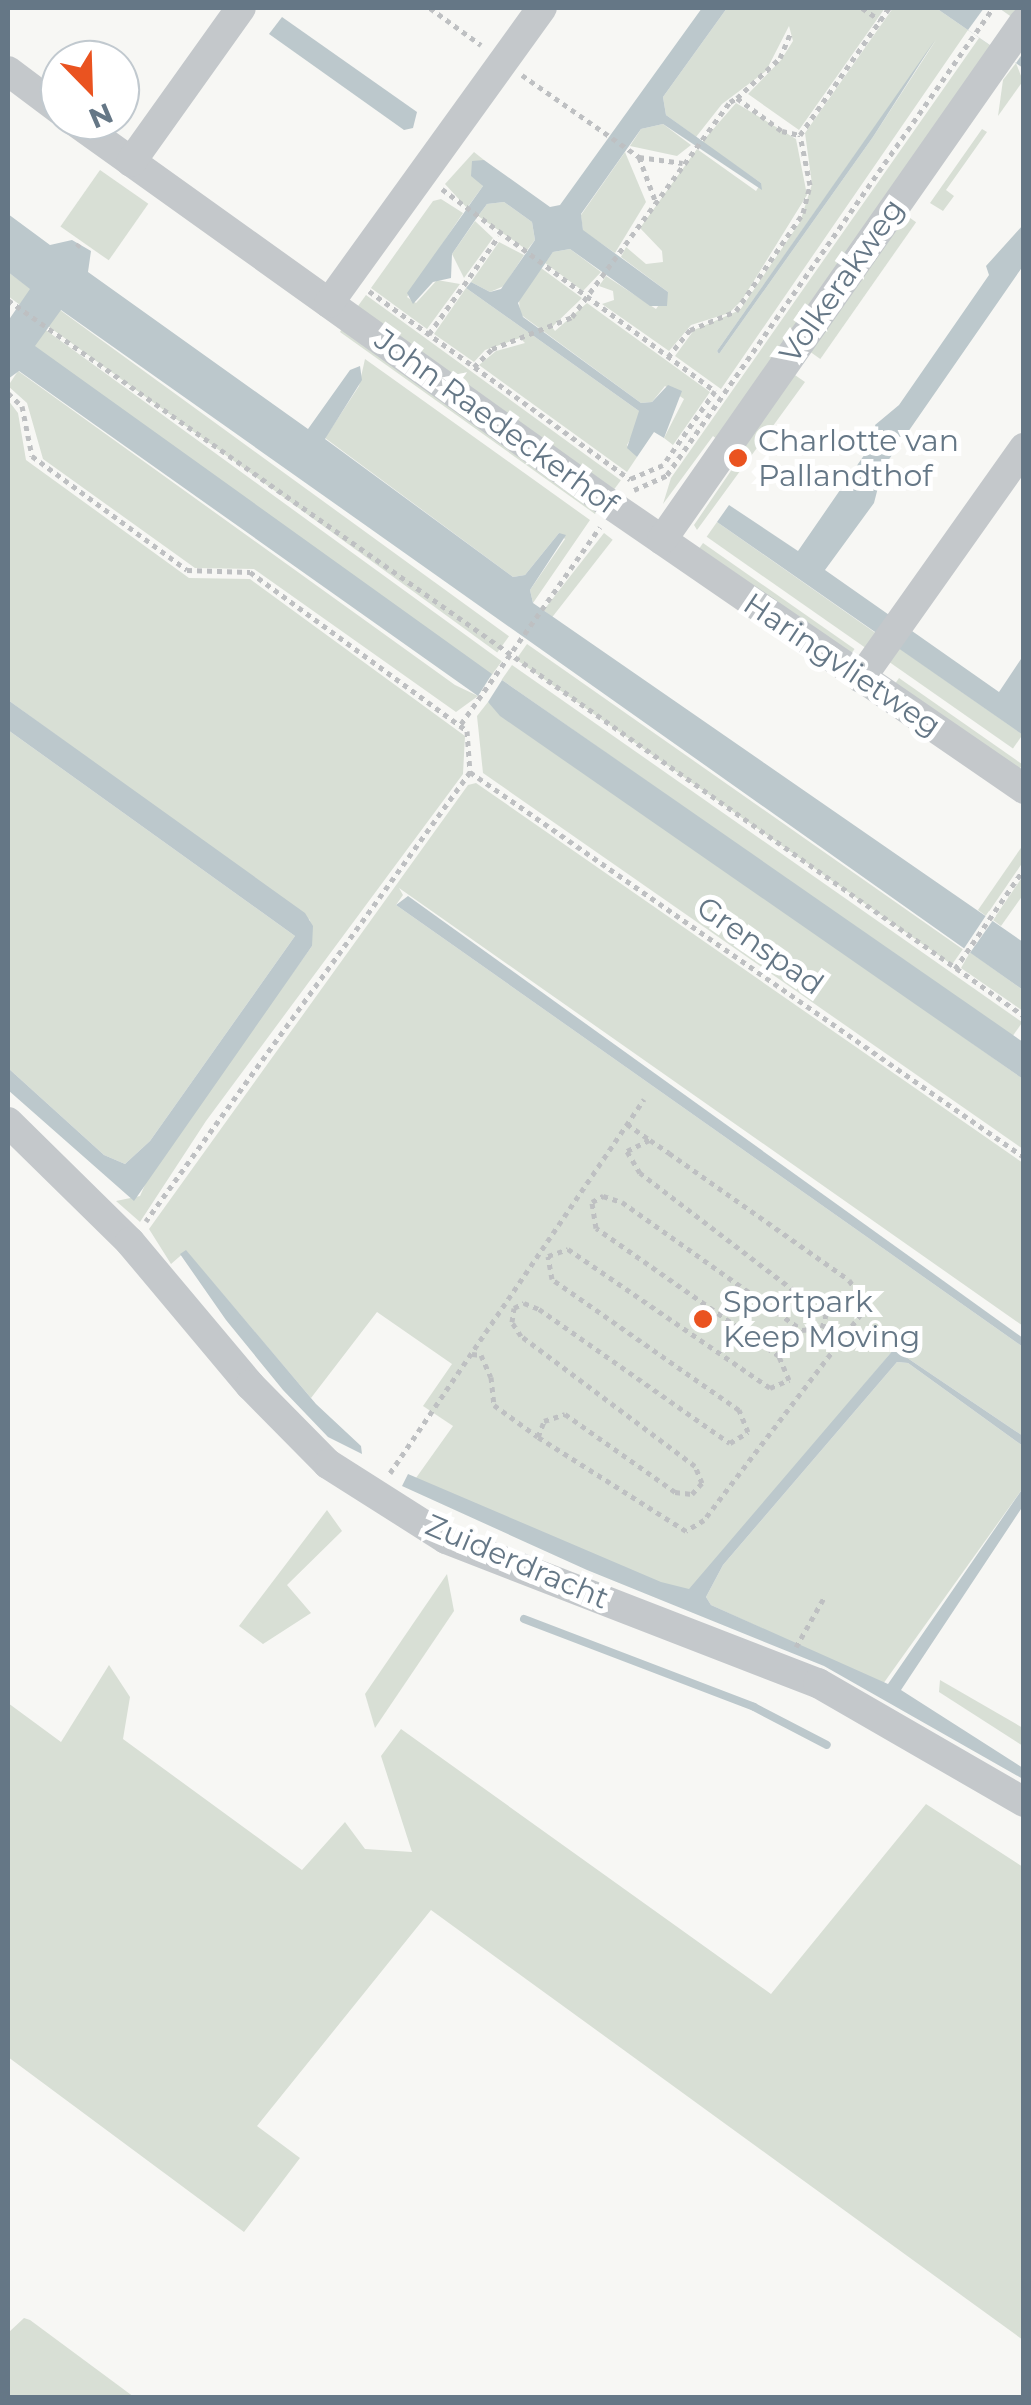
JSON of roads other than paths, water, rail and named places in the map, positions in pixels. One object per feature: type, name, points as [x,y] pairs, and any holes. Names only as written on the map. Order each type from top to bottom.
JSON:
[{"type":"street","points":[[131,162],[241,8]]},
{"type":"street","points":[[330,303],[542,8]]},
{"type":"street","name":"Volkerakweg","points":[[662,540],[1023,23]]},
{"type":"street","points":[[8,72],[40,95]]},
{"type":"street","name":"John Raedeckerhof","points":[[101,140],[619,502],[662,540]]},
{"type":"street","points":[[862,678],[1021,456]]},
{"type":"street","name":"Haringvlietweg","points":[[662,540],[1024,789]]},
{"type":"street","name":"Zuiderdracht","points":[[8,1122],[130,1242],[250,1384],[328,1464],[446,1538],[818,1683],[1024,1802]]},
{"type":"waterway","points":[[524,1619],[754,1707],[827,1745]]},
{"type":"place","name":"Charlotte van Pallandthof","points":[[738,458]]},
{"type":"place","name":"Sportpark Keep Moving","points":[[703,1319]]}]
